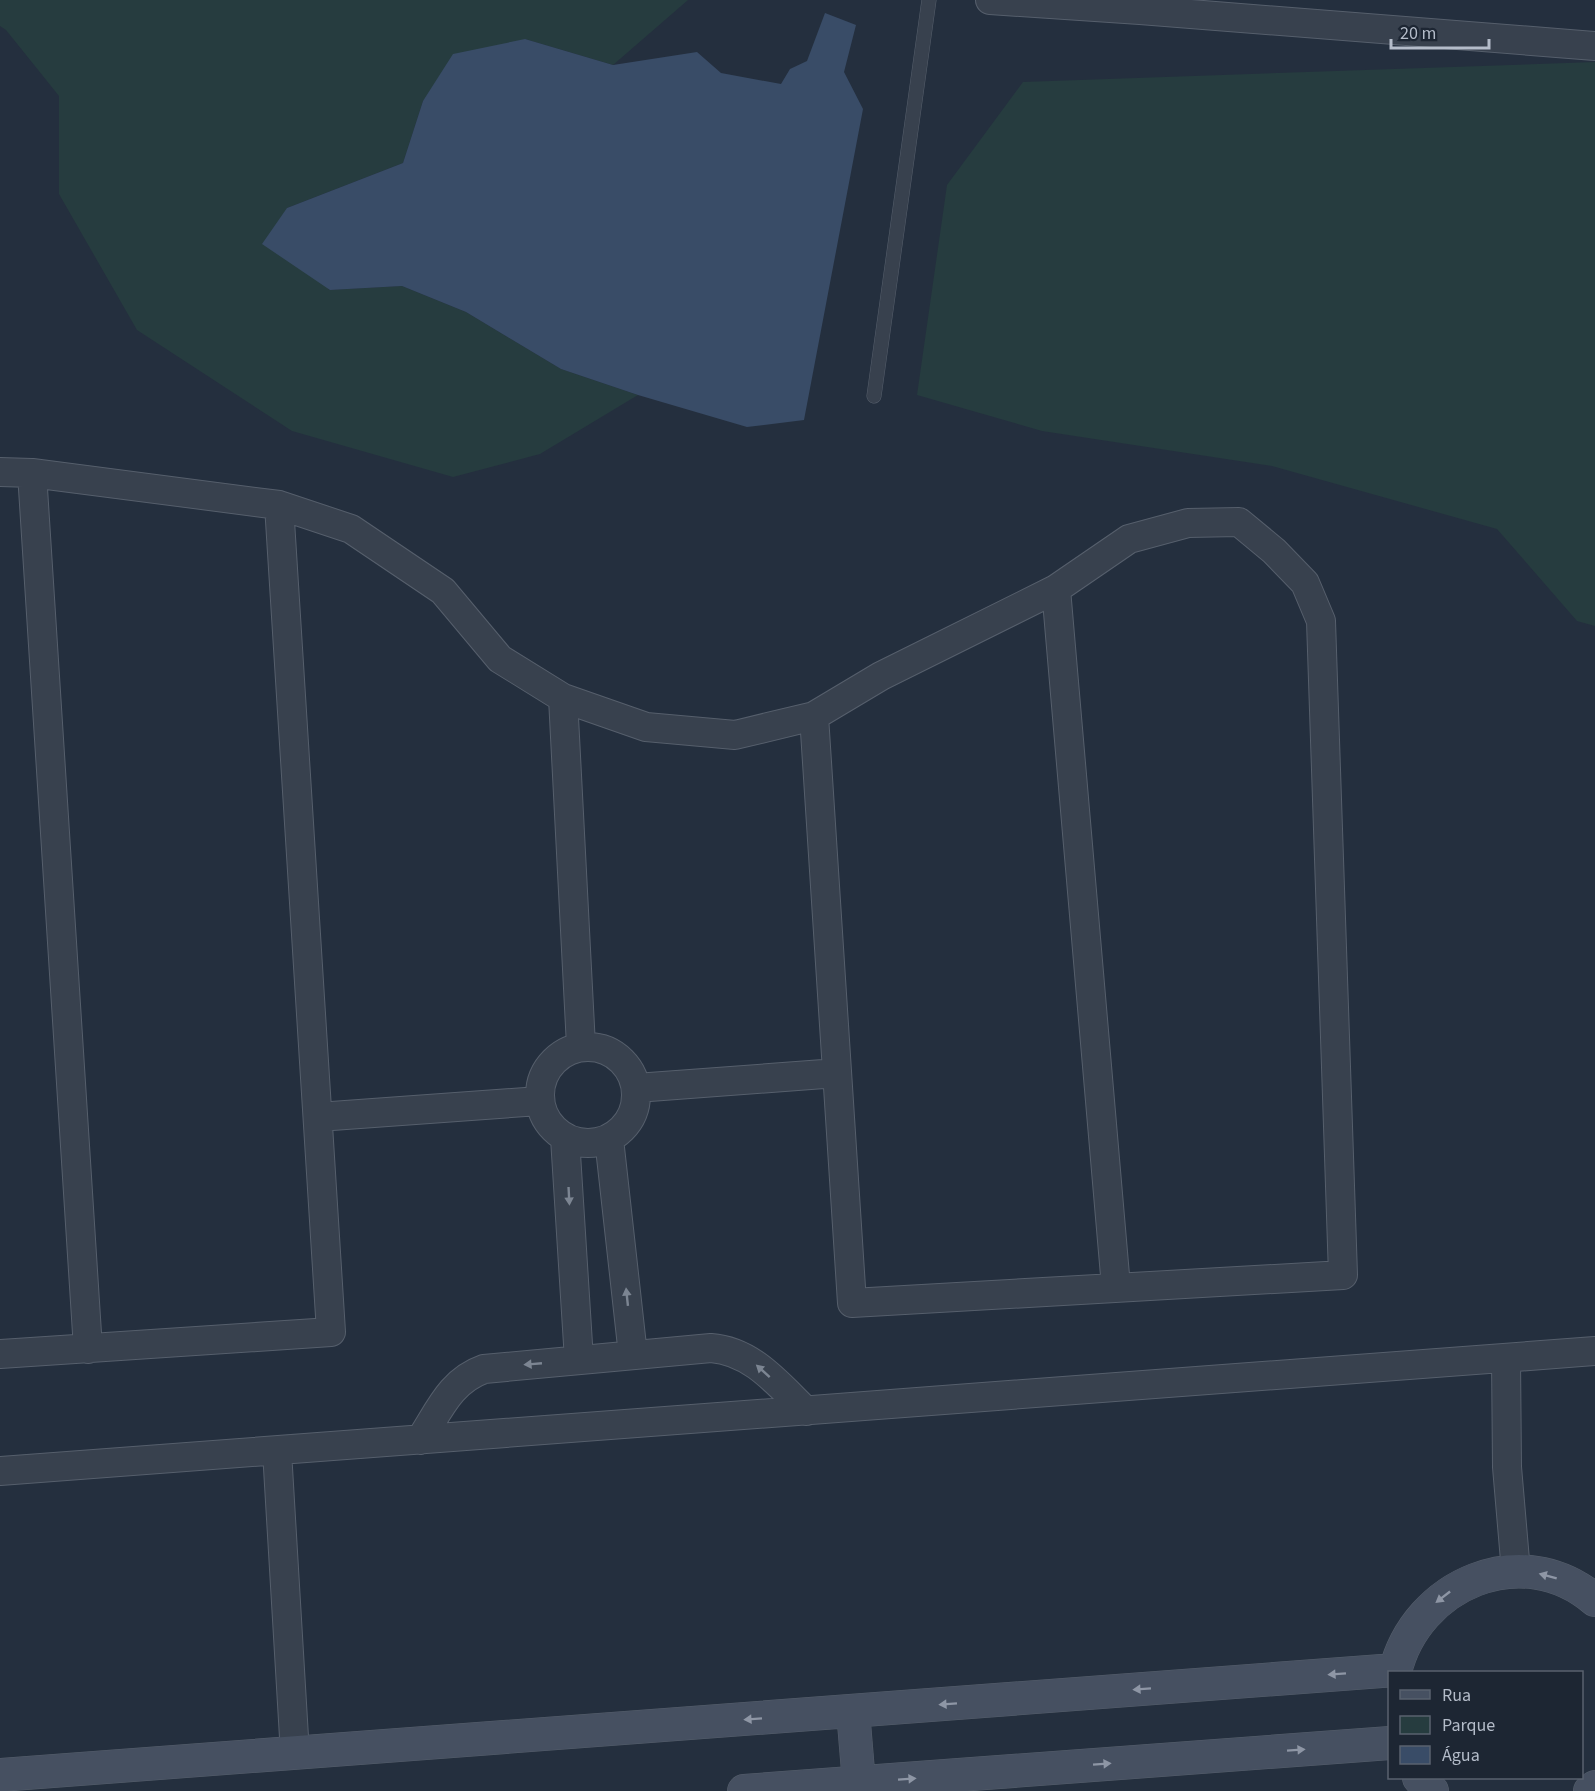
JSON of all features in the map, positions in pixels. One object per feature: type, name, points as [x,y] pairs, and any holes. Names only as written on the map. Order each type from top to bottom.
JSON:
[{"type":"street","points":[[990,0],[1140,5],[1595,46]]},
{"type":"street","points":[[0,472],[32,473],[279,505],[351,529],[443,591],[500,659],[563,698],[646,727],[735,735],[814,716],[881,676],[1056,589],[1130,539],[1188,523],[1239,522],[1274,551],[1305,583],[1321,621],[1343,1275],[852,1303],[814,716]]},
{"type":"street","points":[[32,473],[88,1349]]},
{"type":"street","points":[[0,1354],[331,1332],[279,505]]},
{"type":"street","points":[[1056,589],[1116,1287]]},
{"type":"street","points":[[563,698],[581,1046]]},
{"type":"street","points":[[581,1046],[596,1047],[611,1052],[623,1061],[632,1073],[636,1088],[636,1103],[631,1118],[622,1130],[609,1139],[595,1143],[580,1143],[565,1138],[553,1129],[544,1116],[539,1101],[539,1086],[544,1072],[566,1051],[581,1046]]},
{"type":"street","points":[[636,1088],[837,1073]]},
{"type":"street","points":[[318,1117],[539,1101]]},
{"type":"street","points":[[565,1138],[579,1360]]},
{"type":"street","points":[[609,1139],[633,1355]]},
{"type":"street","points":[[420,1440],[454,1387],[471,1374],[484,1369],[711,1348],[735,1352],[758,1365],[806,1411]]},
{"type":"street","points":[[0,1472],[1595,1351]]},
{"type":"street","points":[[1506,1359],[1507,1467],[1516,1572]]},
{"type":"street","points":[[277,1451],[295,1754]]},
{"type":"street","points":[[1395,1671],[1403,1647],[1415,1625],[1432,1606],[1451,1591],[1473,1580],[1496,1573],[1544,1574],[1567,1581],[1595,1600]]},
{"type":"street","points":[[0,1775],[1388,1672]]},
{"type":"street","points":[[852,1711],[859,1782]]},
{"type":"street","points":[[744,1791],[1388,1743]]},
{"type":"street","points":[[1420,1779],[1432,1791]]},
{"type":"street","points":[[1590,1791],[1595,1787]]},
{"type":"lane","points":[[874,396],[928,0]]},
{"type":"green space","points":[[0,0],[688,0],[613,65],[525,39],[423,101],[403,163],[287,208],[329,290],[402,286],[466,312],[561,369],[638,395],[540,454],[453,477],[292,431],[137,330],[59,194],[59,96],[6,30],[0,26]]},
{"type":"green space","points":[[1595,62],[1595,626],[1577,621],[1497,529],[1272,466],[1042,431],[917,395],[947,185],[1023,82]]},
{"type":"water","points":[[825,13],[856,25],[844,72],[863,109],[804,420],[747,427],[638,395],[561,369],[466,312],[402,286],[330,290],[262,244],[287,208],[403,163],[423,101],[453,54],[525,39],[613,65],[697,52],[721,73],[781,84],[790,69],[807,61]]}]
